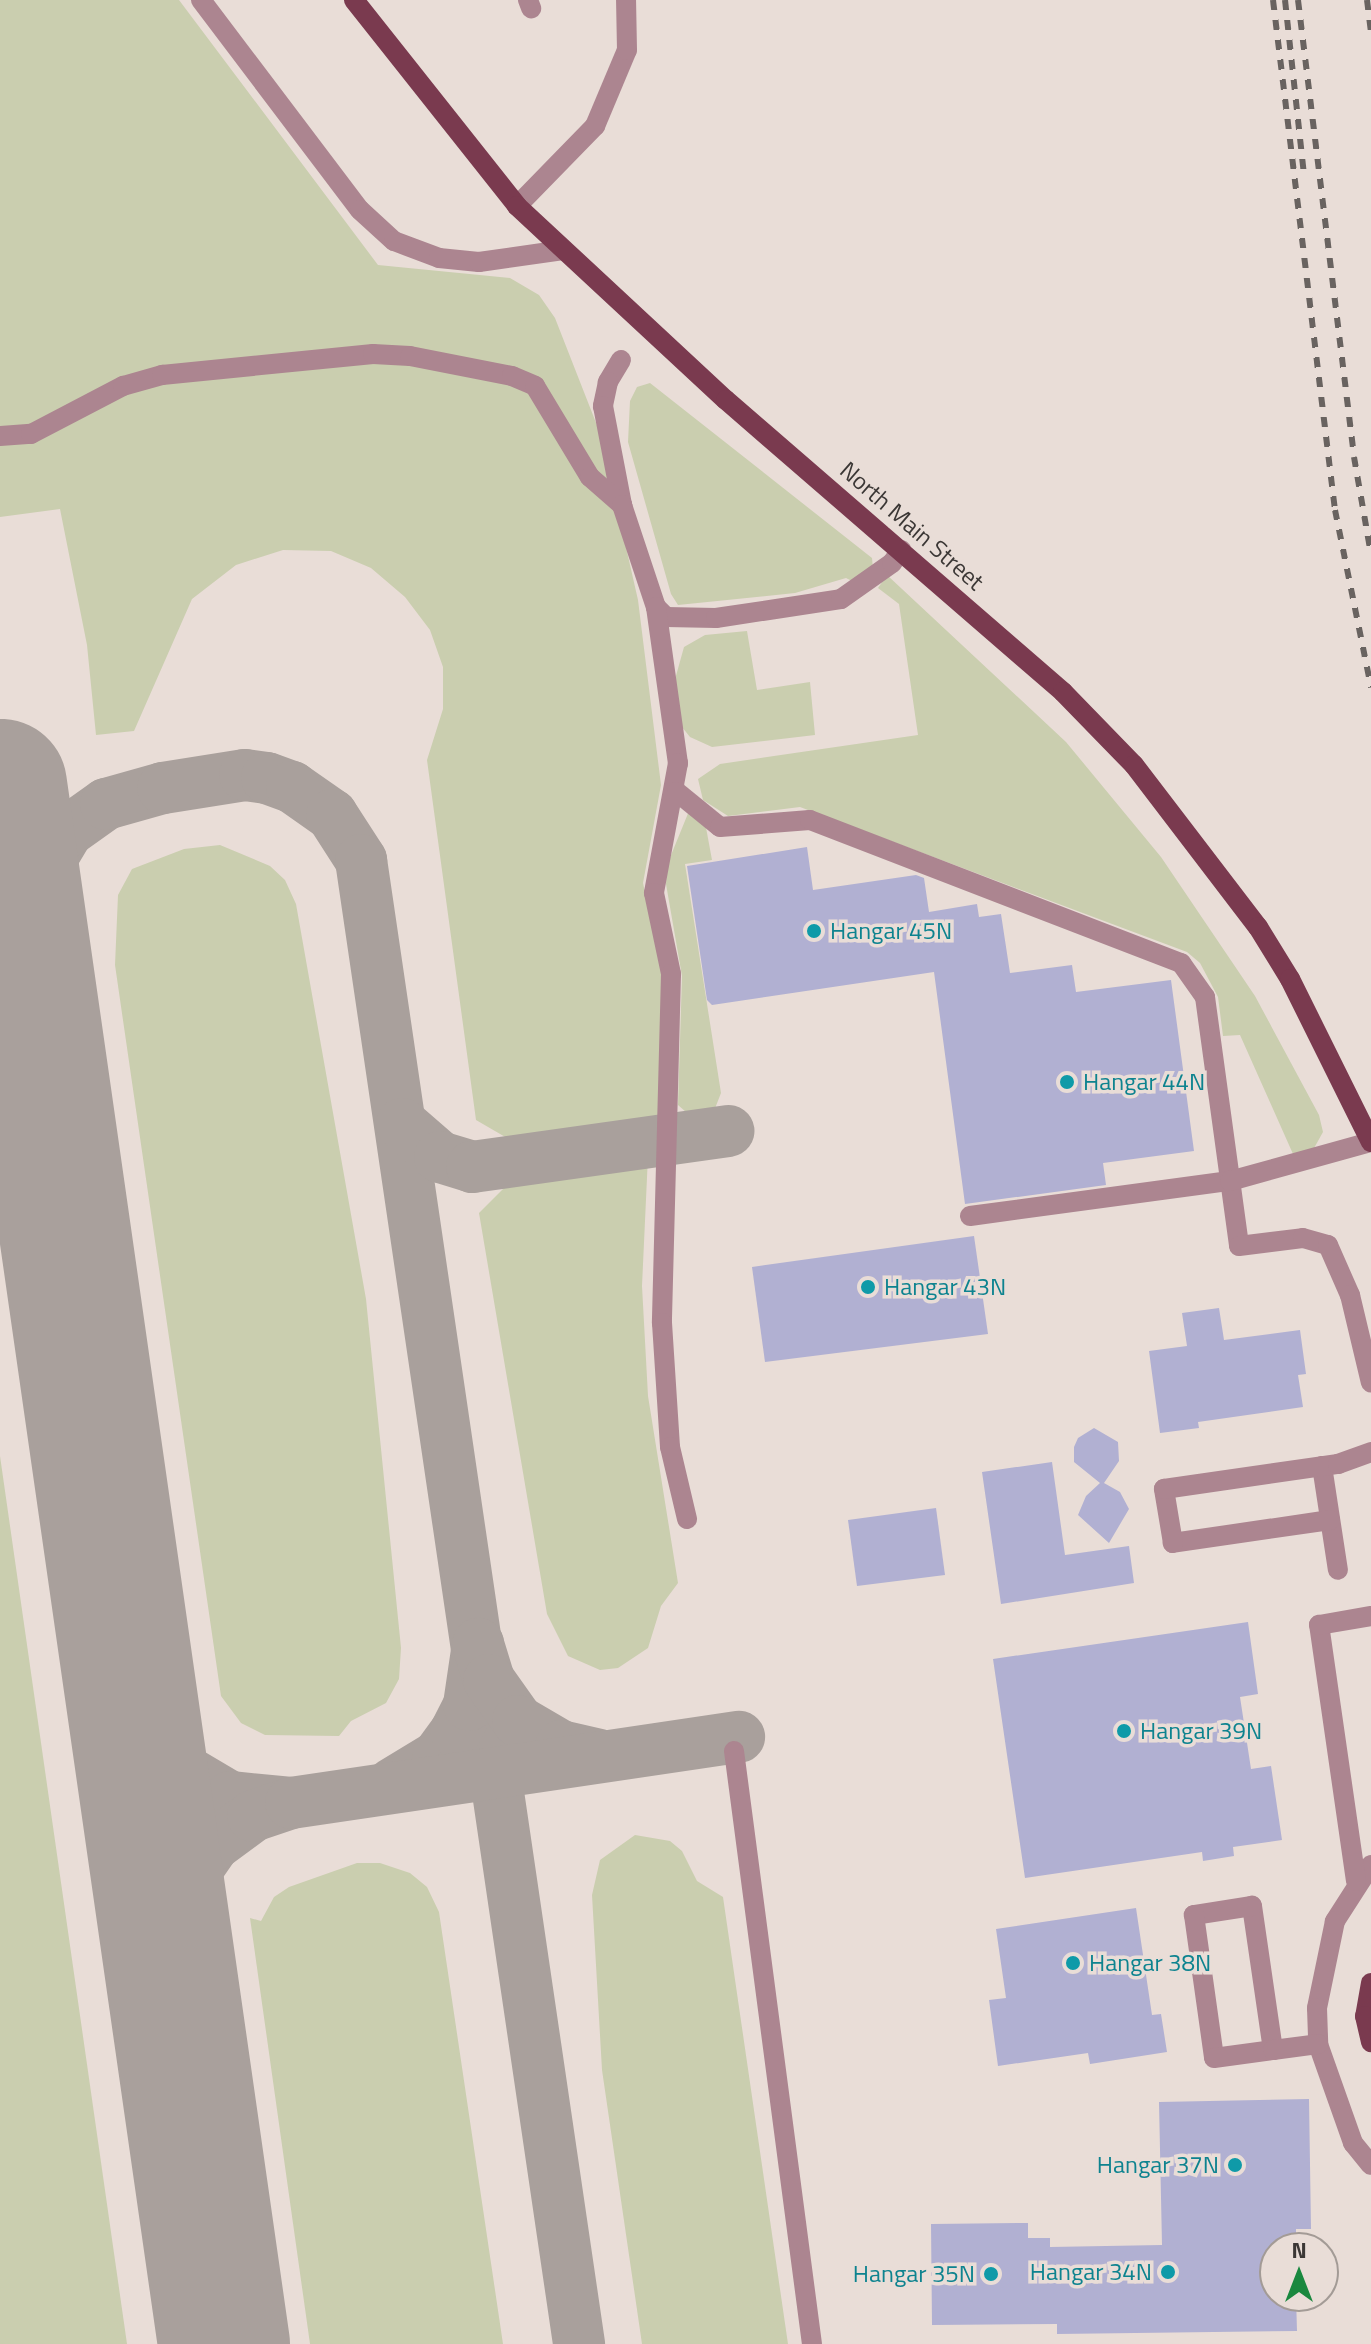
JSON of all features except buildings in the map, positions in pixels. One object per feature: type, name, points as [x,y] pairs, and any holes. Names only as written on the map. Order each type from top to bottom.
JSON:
[{"type":"main road","name":"North Main Street","points":[[354,0],[517,206],[1063,692],[1134,765],[1258,927],[1290,979],[1371,1142]]},
{"type":"main road","points":[[1371,1983],[1365,2016],[1371,2042]]},
{"type":"lane","points":[[201,0],[351,199],[394,241],[439,258],[479,262],[563,250]]},
{"type":"lane","points":[[517,206],[595,126],[627,50],[626,0]]},
{"type":"lane","points":[[0,436],[31,434],[123,386],[162,375],[373,354],[410,356],[512,376],[535,386],[590,477],[622,505]]},
{"type":"lane","points":[[621,360],[608,382],[603,406],[622,505],[656,607],[678,763],[677,792],[654,893],[671,974],[662,1323],[670,1447],[687,1519]]},
{"type":"lane","points":[[656,607],[675,621],[841,599],[883,570],[901,550]]},
{"type":"lane","points":[[677,792],[720,827],[810,820],[1181,963],[1205,997],[1239,1246],[1312,1238],[1333,1251],[1371,1383]]},
{"type":"lane","points":[[970,1216],[1230,1181],[1371,1142]]},
{"type":"lane","points":[[1330,1520],[1173,1543],[1164,1489],[1322,1466],[1371,1452]]},
{"type":"lane","points":[[1322,1466],[1338,1570]]},
{"type":"lane","points":[[1356,1881],[1319,1625],[1371,1616]]},
{"type":"lane","points":[[734,1751],[812,2344]]},
{"type":"lane","points":[[1371,1865],[1356,1881],[1335,1921],[1323,1961],[1318,2044],[1353,2143],[1371,2165]]},
{"type":"lane","points":[[1273,2050],[1252,1906],[1194,1915],[1214,2058],[1318,2044]]},
{"type":"green space","points":[[0,0],[179,0],[378,265],[510,278],[539,295],[555,318],[600,433],[638,600],[661,785],[643,883],[662,974],[659,1125],[519,1145],[476,1120],[427,760],[443,709],[443,667],[430,630],[405,597],[371,568],[331,551],[283,550],[236,565],[192,599],[134,731],[96,735],[87,645],[60,509],[0,517]]},
{"type":"green space","points":[[650,383],[872,558],[873,569],[856,583],[846,578],[795,593],[678,605],[671,594],[628,442],[630,401],[637,387]]},
{"type":"green space","points":[[887,575],[1066,742],[1161,857],[1255,996],[1319,1115],[1323,1132],[1313,1150],[1293,1154],[1240,1035],[1223,1036],[1218,997],[1200,963],[1187,952],[800,807],[728,816],[703,800],[698,779],[720,764],[918,735],[899,604],[878,588]]},
{"type":"green space","points":[[747,631],[757,690],[810,682],[815,735],[712,747],[690,737],[682,727],[674,683],[684,647],[705,635]]},
{"type":"green space","points":[[689,811],[705,822],[712,860],[685,864],[721,1093],[714,1111],[695,1120],[678,1105],[682,976],[666,884],[667,865]]},
{"type":"green space","points":[[220,845],[270,866],[285,880],[296,904],[366,1299],[401,1648],[399,1679],[386,1703],[351,1721],[339,1736],[265,1735],[241,1723],[221,1696],[115,965],[118,895],[132,869],[184,849]]},
{"type":"green space","points":[[648,1156],[642,1286],[648,1396],[678,1583],[661,1606],[648,1648],[618,1668],[600,1670],[568,1656],[547,1614],[479,1213],[516,1176]]},
{"type":"green space","points":[[0,1456],[127,2344],[0,2344]]},
{"type":"green space","points":[[635,1835],[670,1841],[682,1851],[697,1881],[723,1897],[788,2344],[642,2344],[602,2070],[592,1895],[600,1860]]},
{"type":"green space","points":[[357,1863],[380,1863],[410,1873],[427,1887],[439,1912],[503,2344],[310,2344],[250,1918],[261,1921],[274,1897],[289,1887]]},
{"type":"taxiway","points":[[31,996],[42,886],[54,854],[68,831],[106,804],[163,788],[245,775],[267,778],[292,787],[332,815],[361,860],[579,2344]]},
{"type":"taxiway","points":[[402,1124],[440,1157],[472,1167],[728,1131]]},
{"type":"taxiway","points":[[392,1784],[438,1756],[456,1731],[469,1705],[478,1644],[489,1680],[518,1721],[561,1746],[599,1755]]},
{"type":"taxiway","points":[[128,1669],[129,1697],[142,1723],[176,1765],[230,1797],[291,1803]]},
{"type":"taxiway","points":[[172,1984],[165,1947],[177,1898],[214,1845],[253,1816],[291,1803],[739,1737]]},
{"type":"runway","points":[[1,785],[224,2344]]},
{"type":"railway","points":[[1273,0],[1335,510],[1371,687]]},
{"type":"railway","points":[[1285,0],[1304,175]]},
{"type":"railway","points":[[1298,0],[1354,457],[1371,554]]},
{"type":"railway","points":[[1367,0],[1371,33]]},
{"type":"place","name":"Hangar 45N","points":[[814,931]]},
{"type":"place","name":"Hangar 44N","points":[[1067,1082]]},
{"type":"place","name":"Hangar 43N","points":[[868,1287]]},
{"type":"place","name":"Hangar 39N","points":[[1124,1731]]},
{"type":"place","name":"Hangar 38N","points":[[1073,1963]]},
{"type":"place","name":"Hangar 37N","points":[[1235,2165]]},
{"type":"place","name":"Hangar 34N","points":[[1168,2272]]},
{"type":"place","name":"Hangar 35N","points":[[991,2274]]}]
